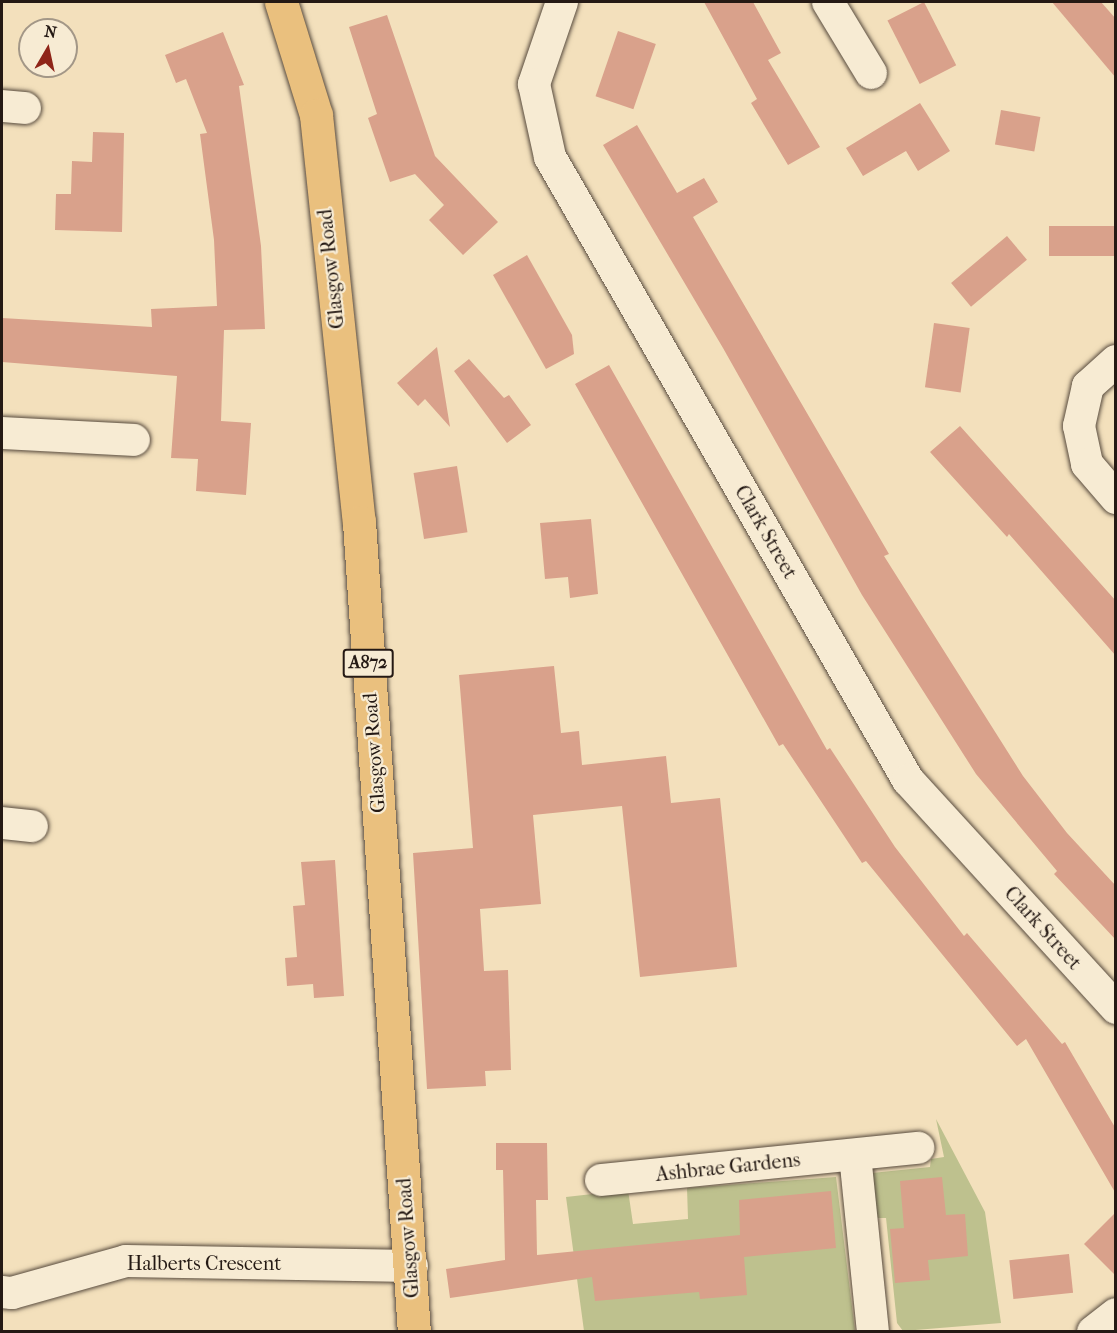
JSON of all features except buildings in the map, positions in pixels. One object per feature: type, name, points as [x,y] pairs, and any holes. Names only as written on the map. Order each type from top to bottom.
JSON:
[{"type":"main road","name":"Glasgow Road","points":[[281,2],[316,115],[358,522],[414,1332]]},
{"type":"street","name":"Clark Street","points":[[562,2],[534,84],[550,157],[908,780],[1116,1008]]},
{"type":"street","points":[[828,2],[871,73]]},
{"type":"street","points":[[1116,361],[1088,386],[1079,426],[1087,464],[1116,498]]},
{"type":"street","points":[[2,433],[134,440]]},
{"type":"street","points":[[2,823],[32,826]]},
{"type":"street","name":"Ashbrae Gardens","points":[[601,1180],[918,1148]]},
{"type":"street","points":[[855,1155],[873,1332]]},
{"type":"street","name":"Halberts Crescent","points":[[2,1292],[12,1293],[126,1261],[411,1266]]},
{"type":"street","points":[[1093,1332],[1116,1314]]},
{"type":"green space","points":[[936,1119],[985,1212],[1001,1323],[903,1331],[897,1323],[886,1218],[876,1218],[872,1173],[930,1167],[931,1159],[944,1157]]},
{"type":"green space","points":[[836,1177],[855,1331],[584,1331],[566,1197],[628,1190],[633,1224],[688,1219],[687,1188]]}]
